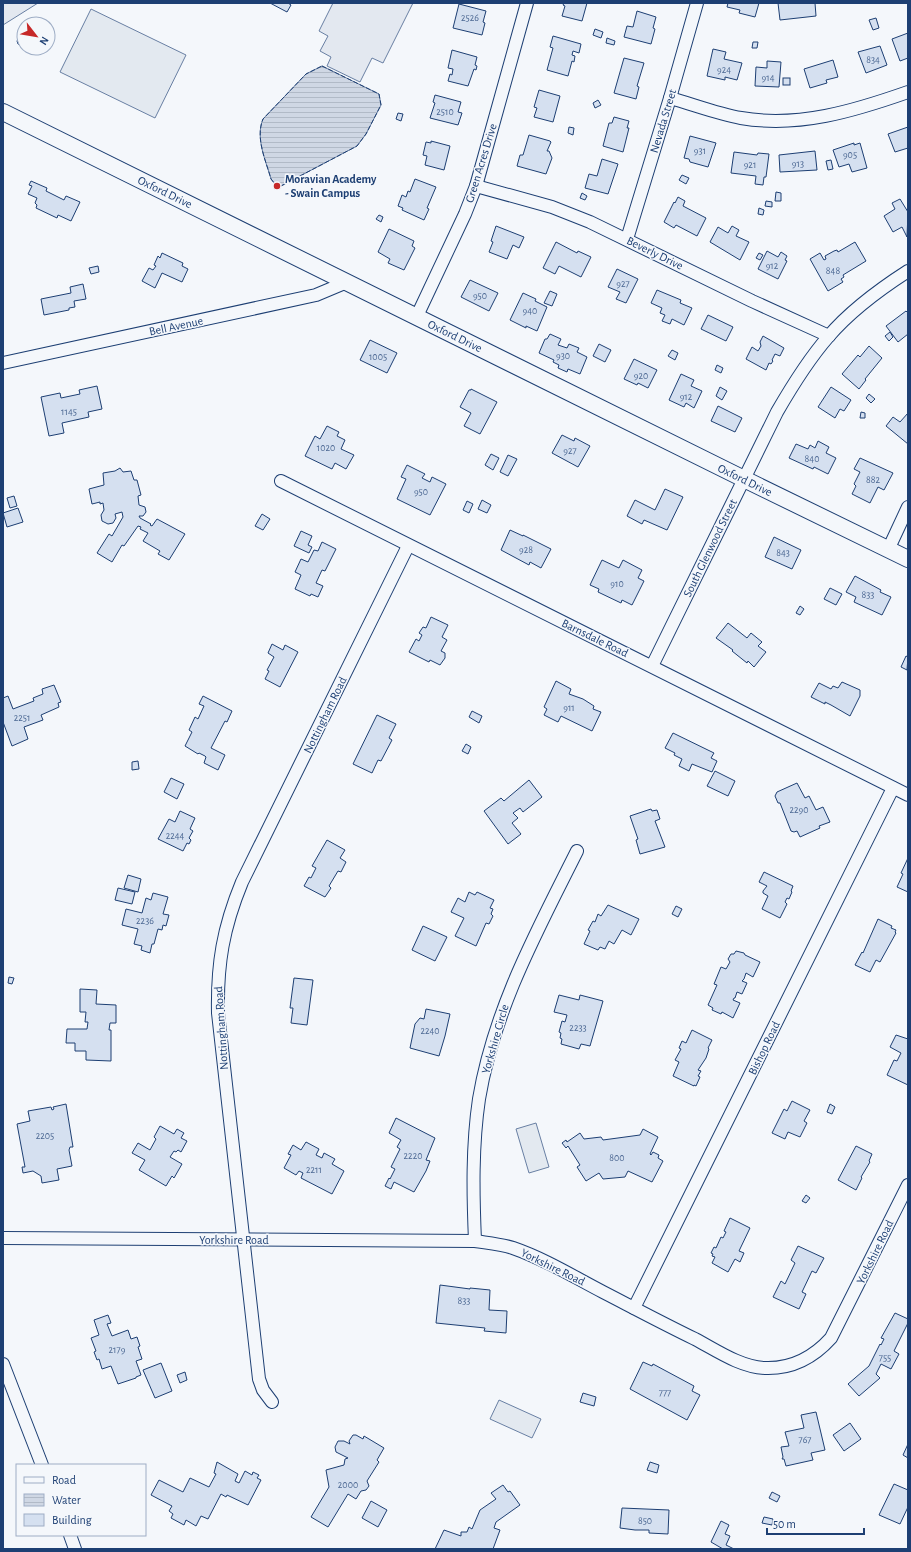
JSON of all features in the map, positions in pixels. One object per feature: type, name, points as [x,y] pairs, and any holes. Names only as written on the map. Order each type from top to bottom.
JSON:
[{"type":"main road","name":"Oxford Drive","points":[[3,112],[417,316],[744,480],[908,559]]},
{"type":"street","name":"Green Acres Drive","points":[[417,316],[465,214],[476,186],[527,3]]},
{"type":"street","name":"Nevada Street","points":[[627,239],[697,3]]},
{"type":"street","points":[[670,98],[739,118],[782,120],[814,118],[867,107],[908,92]]},
{"type":"street","name":"Beverly Drive","points":[[476,186],[552,207],[590,222],[752,301],[829,336]]},
{"type":"street","name":"South Glenwood Street","points":[[652,666],[777,412],[791,387],[805,366],[829,336],[864,302],[908,271]]},
{"type":"street","name":"Bell Avenue","points":[[3,363],[316,295],[347,282]]},
{"type":"street","name":"Barnsdale Road","points":[[281,481],[408,546],[652,666],[908,795]]},
{"type":"street","points":[[888,550],[908,507]]},
{"type":"street","name":"Nottingham Road","points":[[272,1402],[263,1390],[259,1379],[218,1013],[218,973],[224,933],[242,882],[408,546]]},
{"type":"street","name":"Bishop Road","points":[[634,1308],[893,788]]},
{"type":"street","name":"Yorkshire Circle","points":[[475,1241],[473,1194],[475,1146],[479,1099],[490,1048],[513,982],[527,950],[577,851]]},
{"type":"street","name":"Yorkshire Road","points":[[3,1238],[475,1241],[512,1248],[536,1256],[634,1308],[748,1365],[763,1368],[778,1368],[794,1365],[808,1359],[821,1350],[831,1338],[838,1327],[908,1185]]},
{"type":"street","points":[[3,1364],[42,1464]]},
{"type":"street","points":[[70,1536],[75,1549]]},
{"type":"shaded area","points":[[3,3],[38,3],[16,16],[3,25]]},
{"type":"shaded area","points":[[333,3],[413,3],[383,63],[372,58],[360,82],[327,66],[331,57],[320,51],[328,36],[319,31]]},
{"type":"shaded area","points":[[91,9],[186,55],[155,118],[60,72]]},
{"type":"shaded area","points":[[536,1123],[549,1167],[529,1173],[516,1129]]},
{"type":"shaded area","points":[[499,1400],[541,1419],[532,1438],[490,1419]]},
{"type":"water","points":[[322,66],[379,94],[381,105],[366,134],[357,146],[281,186],[275,184],[271,179],[262,149],[260,134],[263,119],[306,74]]},
{"type":"building","points":[[270,3],[288,3],[291,5],[287,12]]},
{"type":"building","points":[[564,3],[587,3],[582,21],[562,16],[565,6],[563,5]]},
{"type":"building","points":[[728,3],[759,3],[755,17],[739,13],[740,10],[727,7]]},
{"type":"building","points":[[778,3],[815,3],[816,16],[780,20]]},
{"type":"building","points":[[459,4],[486,11],[482,35],[453,28]]},
{"type":"building","points":[[637,11],[656,17],[653,28],[655,29],[651,44],[624,37],[627,26],[633,27]]},
{"type":"building","points":[[876,18],[879,28],[873,30],[869,20]]},
{"type":"building","points":[[595,29],[603,32],[601,38],[593,35]]},
{"type":"building","points":[[908,33],[908,58],[900,61],[892,39]]},
{"type":"building","points":[[553,36],[581,44],[579,53],[573,51],[572,55],[575,56],[574,62],[572,61],[568,76],[547,70],[553,48],[550,47]]},
{"type":"building","points":[[607,38],[615,41],[614,45],[606,43]]},
{"type":"building","points":[[753,42],[758,42],[757,48],[752,48]]},
{"type":"building","points":[[880,46],[887,65],[866,73],[858,52]]},
{"type":"building","points":[[713,49],[726,52],[724,59],[742,63],[737,80],[725,77],[725,80],[707,76]]},
{"type":"building","points":[[452,50],[477,57],[475,65],[477,66],[476,70],[474,69],[468,86],[448,81],[450,74],[452,75],[453,69],[448,68]]},
{"type":"building","points":[[624,58],[644,63],[637,86],[639,87],[636,99],[614,93]]},
{"type":"building","points":[[833,60],[838,77],[826,80],[827,83],[810,88],[804,69]]},
{"type":"building","points":[[767,61],[781,62],[779,87],[755,86],[756,67],[767,68]]},
{"type":"building","points":[[783,78],[790,78],[790,85],[783,85]]},
{"type":"building","points":[[539,90],[560,96],[553,122],[534,117],[537,108],[534,107]]},
{"type":"building","points":[[435,95],[461,102],[458,112],[462,113],[458,125],[430,118],[435,103],[433,102]]},
{"type":"building","points":[[598,100],[601,105],[595,108],[593,103]]},
{"type":"building","points":[[398,113],[403,114],[401,121],[396,119]]},
{"type":"building","points":[[614,117],[629,121],[627,128],[629,128],[623,152],[603,146],[609,123],[612,123]]},
{"type":"building","points":[[569,127],[574,128],[573,135],[568,133]]},
{"type":"building","points":[[908,127],[908,148],[895,152],[888,134]]},
{"type":"building","points":[[529,135],[551,142],[547,151],[549,151],[552,158],[546,174],[517,166],[520,155],[523,155]]},
{"type":"building","points":[[690,136],[716,143],[708,167],[690,162],[689,159],[684,158]]},
{"type":"building","points":[[431,141],[450,146],[444,170],[425,165],[427,156],[423,155],[426,142],[431,143]]},
{"type":"building","points":[[854,143],[854,145],[860,143],[867,168],[852,172],[849,164],[839,167],[833,150]]},
{"type":"building","points":[[815,151],[817,170],[780,172],[779,155]]},
{"type":"building","points":[[734,152],[757,155],[758,153],[769,154],[766,177],[764,177],[763,185],[755,184],[756,176],[731,173]]},
{"type":"building","points":[[602,159],[618,164],[608,194],[585,188],[589,174],[597,176]]},
{"type":"building","points":[[831,160],[833,169],[828,170],[826,161]]},
{"type":"building","points":[[682,175],[689,178],[686,184],[679,180]]},
{"type":"building","points":[[415,179],[436,187],[427,208],[429,209],[424,220],[402,210],[403,208],[398,206],[402,195],[406,197],[408,191],[410,192]]},
{"type":"building","points":[[31,181],[47,188],[46,191],[64,200],[66,196],[80,202],[71,221],[58,215],[57,218],[36,208],[37,205],[35,203],[37,198],[28,194],[32,186],[29,185]]},
{"type":"building","points":[[776,192],[781,193],[781,201],[775,201]]},
{"type":"building","points":[[582,193],[587,196],[585,200],[580,198]]},
{"type":"building","points":[[678,197],[685,201],[683,206],[706,218],[697,236],[676,225],[674,228],[664,222]]},
{"type":"building","points":[[900,199],[908,212],[907,237],[902,227],[893,232],[884,216],[895,209],[892,203]]},
{"type":"building","points":[[766,201],[772,202],[772,207],[765,206]]},
{"type":"building","points":[[759,208],[764,210],[763,215],[758,214]]},
{"type":"building","points":[[379,215],[383,217],[381,222],[376,219]]},
{"type":"building","points":[[496,226],[524,237],[519,248],[513,245],[507,259],[489,252],[493,242],[491,241]]},
{"type":"building","points":[[732,226],[739,230],[736,236],[749,242],[740,260],[710,242],[718,227],[728,233]]},
{"type":"building","points":[[389,229],[414,241],[412,246],[415,248],[404,270],[388,263],[390,259],[378,252]]},
{"type":"building","points":[[556,242],[577,253],[578,251],[591,257],[581,277],[559,266],[555,274],[543,268]]},
{"type":"building","points":[[855,242],[866,261],[843,275],[844,277],[841,279],[843,282],[828,291],[810,259],[820,253],[824,260],[826,259],[825,256],[837,250],[838,252]]},
{"type":"building","points":[[767,251],[778,257],[781,252],[787,256],[785,260],[787,261],[778,279],[758,269]]},
{"type":"building","points":[[162,253],[183,263],[182,266],[188,269],[182,282],[162,273],[155,288],[142,281],[149,268],[153,270],[156,266],[154,265],[158,256],[160,258]]},
{"type":"building","points":[[759,253],[763,255],[760,260],[756,258]]},
{"type":"building","points":[[98,266],[99,272],[91,274],[89,268]]},
{"type":"building","points":[[617,269],[638,279],[626,303],[616,299],[620,292],[608,287]]},
{"type":"building","points":[[470,280],[498,293],[489,311],[461,297]]},
{"type":"building","points":[[83,284],[86,299],[74,301],[75,307],[69,308],[69,310],[44,315],[41,299],[71,293],[70,287]]},
{"type":"building","points":[[657,290],[681,300],[680,303],[692,308],[684,325],[672,319],[670,324],[662,321],[665,315],[660,313],[662,308],[651,303]]},
{"type":"building","points":[[550,291],[557,294],[552,306],[544,303]]},
{"type":"building","points":[[523,293],[536,299],[535,301],[547,307],[537,331],[526,326],[526,328],[510,320]]},
{"type":"building","points":[[906,311],[908,313],[908,334],[898,342],[886,326]]},
{"type":"building","points":[[708,315],[733,327],[726,341],[701,329]]},
{"type":"building","points":[[890,332],[893,337],[889,341],[885,336]]},
{"type":"building","points":[[550,334],[561,339],[558,345],[567,348],[569,344],[579,348],[577,352],[587,357],[580,374],[568,369],[567,372],[558,368],[559,365],[553,362],[554,360],[539,353],[545,339],[547,339]]},
{"type":"building","points":[[763,336],[784,348],[780,356],[775,354],[772,360],[773,361],[771,364],[769,363],[766,370],[746,359],[752,347],[758,351],[761,346],[760,342]]},
{"type":"building","points":[[370,340],[397,353],[387,373],[360,360]]},
{"type":"building","points":[[599,344],[611,350],[605,362],[593,356]]},
{"type":"building","points":[[869,346],[882,358],[859,389],[842,374],[858,355],[860,357]]},
{"type":"building","points":[[672,350],[678,353],[675,360],[668,356]]},
{"type":"building","points":[[634,359],[657,370],[648,388],[624,379]]},
{"type":"building","points":[[717,365],[723,368],[721,373],[715,370]]},
{"type":"building","points":[[681,374],[694,380],[691,386],[702,391],[694,408],[686,403],[684,407],[669,400]]},
{"type":"building","points":[[97,386],[102,409],[88,412],[89,417],[62,423],[64,433],[49,436],[41,397],[60,393],[61,398],[80,394],[79,390]]},
{"type":"building","points":[[720,387],[727,391],[722,400],[716,396]]},
{"type":"building","points":[[831,387],[851,400],[844,411],[840,409],[835,418],[818,407]]},
{"type":"building","points":[[471,389],[497,402],[480,434],[464,426],[471,413],[460,407]]},
{"type":"building","points":[[869,394],[875,399],[871,403],[866,398]]},
{"type":"building","points":[[718,406],[742,418],[735,432],[711,421]]},
{"type":"building","points":[[861,412],[865,413],[865,418],[860,418]]},
{"type":"building","points":[[908,413],[908,444],[886,426],[893,417],[900,422]]},
{"type":"building","points":[[327,426],[339,432],[337,436],[345,440],[341,449],[354,455],[346,469],[335,463],[332,469],[305,456],[315,436],[320,439]]},
{"type":"building","points":[[562,435],[574,441],[575,438],[590,446],[578,467],[552,453]]},
{"type":"building","points":[[818,441],[829,447],[826,453],[836,458],[828,474],[789,458],[796,444],[808,449],[810,445],[815,448]]},
{"type":"building","points":[[491,454],[499,458],[493,470],[485,465]]},
{"type":"building","points":[[508,455],[517,459],[508,476],[500,472]]},
{"type":"building","points":[[860,458],[893,473],[884,490],[878,487],[870,503],[852,494],[856,486],[854,484],[860,472],[854,469]]},
{"type":"building","points":[[407,465],[425,474],[422,478],[430,482],[432,477],[446,484],[430,515],[397,499],[406,479],[401,477]]},
{"type":"building","points":[[120,468],[123,472],[131,471],[134,480],[137,480],[141,495],[138,496],[139,505],[145,507],[146,512],[143,516],[139,516],[140,518],[152,526],[157,519],[185,534],[169,560],[158,554],[160,551],[143,541],[148,533],[140,529],[141,527],[138,526],[124,546],[122,545],[112,562],[97,553],[109,534],[112,536],[123,517],[122,512],[115,514],[116,518],[113,523],[108,524],[102,521],[101,515],[104,510],[103,503],[100,504],[100,502],[92,504],[89,489],[104,485],[103,473],[115,471]]},
{"type":"building","points":[[665,489],[683,497],[667,530],[644,520],[642,524],[627,516],[635,500],[655,510]]},
{"type":"building","points":[[14,496],[17,506],[10,508],[7,498]]},
{"type":"building","points":[[482,500],[491,505],[487,513],[478,509]]},
{"type":"building","points":[[467,501],[473,504],[469,513],[463,510]]},
{"type":"building","points":[[18,508],[23,522],[7,527],[3,513]]},
{"type":"building","points":[[262,514],[270,519],[263,530],[255,526]]},
{"type":"building","points":[[510,530],[551,549],[541,568],[530,562],[529,565],[501,550]]},
{"type":"building","points":[[301,531],[312,536],[308,545],[312,547],[309,553],[294,546]]},
{"type":"building","points":[[774,537],[801,550],[792,569],[765,557]]},
{"type":"building","points":[[322,542],[336,549],[325,571],[322,570],[316,583],[323,586],[318,597],[311,594],[310,596],[295,589],[301,575],[295,572],[301,559],[308,562],[314,550],[318,551]]},
{"type":"building","points":[[602,560],[619,568],[623,560],[642,570],[638,578],[644,581],[632,605],[622,600],[621,603],[598,592],[599,589],[590,585]]},
{"type":"building","points":[[855,576],[881,590],[880,592],[891,597],[882,615],[854,602],[856,597],[846,592]]},
{"type":"building","points":[[830,588],[842,594],[836,605],[824,599]]},
{"type":"building","points":[[800,606],[804,609],[800,615],[796,613]]},
{"type":"building","points":[[431,617],[448,625],[442,637],[447,640],[441,651],[445,653],[445,658],[440,665],[430,660],[429,662],[409,652],[416,639],[419,641],[422,635],[419,633],[423,627],[426,628]]},
{"type":"building","points":[[728,623],[747,638],[751,633],[762,642],[758,646],[766,652],[754,667],[716,638]]},
{"type":"building","points":[[272,644],[283,650],[285,645],[298,652],[280,687],[265,679],[269,671],[267,670],[274,657],[268,653]]},
{"type":"building","points":[[906,656],[908,657],[907,670],[901,667]]},
{"type":"building","points":[[556,681],[571,689],[569,694],[583,699],[594,706],[593,709],[601,712],[592,731],[561,716],[558,722],[544,715],[547,709],[544,707]]},
{"type":"building","points":[[842,682],[860,690],[860,696],[850,716],[825,702],[825,704],[811,697],[819,683],[831,689],[833,686],[838,688]]},
{"type":"building","points":[[54,685],[61,702],[58,703],[59,707],[41,715],[43,720],[24,727],[28,739],[12,746],[3,722],[3,698],[8,696],[13,709],[34,701],[33,698],[43,694],[42,689]]},
{"type":"building","points":[[203,696],[232,711],[211,748],[225,755],[218,770],[204,763],[205,756],[199,753],[198,754],[185,746],[192,732],[189,730],[195,717],[198,719],[204,706],[199,704]]},
{"type":"building","points":[[472,711],[482,716],[479,723],[469,717]]},
{"type":"building","points":[[377,715],[396,724],[389,738],[392,740],[381,761],[378,760],[372,773],[353,764]]},
{"type":"building","points":[[673,733],[714,753],[711,758],[717,761],[712,772],[692,764],[689,771],[679,766],[682,759],[674,755],[675,753],[665,748]]},
{"type":"building","points":[[466,744],[471,747],[468,754],[462,751]]},
{"type":"building","points":[[138,761],[139,769],[132,770],[132,762]]},
{"type":"building","points":[[715,771],[735,781],[728,796],[707,786]]},
{"type":"building","points":[[171,778],[184,784],[177,799],[164,792]]},
{"type":"building","points":[[529,780],[542,797],[523,812],[520,808],[513,813],[518,818],[512,823],[521,834],[508,844],[484,811],[501,798],[504,801]]},
{"type":"building","points":[[797,783],[805,798],[809,796],[816,810],[823,807],[830,822],[819,826],[820,828],[800,837],[797,831],[791,831],[780,803],[778,803],[775,796],[777,792]]},
{"type":"building","points":[[651,809],[652,811],[657,810],[660,819],[655,821],[665,847],[640,854],[636,840],[638,839],[630,816]]},
{"type":"building","points":[[180,811],[195,818],[190,829],[193,831],[189,838],[191,840],[189,844],[187,843],[183,851],[158,839],[169,819],[175,822]]},
{"type":"building","points":[[327,840],[345,850],[340,858],[346,862],[341,872],[338,871],[329,886],[331,888],[325,897],[304,886],[309,877],[311,878],[316,868],[312,866]]},
{"type":"building","points":[[908,858],[908,892],[897,887],[903,874],[901,873]]},
{"type":"building","points":[[764,872],[793,886],[789,899],[787,898],[785,902],[787,904],[780,918],[762,909],[768,896],[763,893],[767,886],[759,882]]},
{"type":"building","points":[[128,875],[141,879],[138,892],[124,888]]},
{"type":"building","points":[[118,888],[135,892],[132,904],[115,900]]},
{"type":"building","points":[[469,892],[475,895],[477,892],[494,900],[490,908],[493,909],[491,914],[493,916],[489,924],[486,923],[476,946],[455,936],[464,918],[451,912],[458,898],[465,902]]},
{"type":"building","points":[[153,893],[168,897],[163,914],[169,915],[166,926],[163,925],[162,930],[158,929],[150,953],[141,950],[142,946],[134,944],[138,929],[122,925],[126,909],[142,913],[146,898],[151,900]]},
{"type":"building","points":[[608,905],[639,919],[631,935],[622,930],[614,944],[609,941],[605,949],[600,947],[598,950],[584,944],[590,931],[588,930],[593,921],[595,922],[598,914],[601,916]]},
{"type":"building","points":[[676,906],[682,909],[678,917],[672,914]]},
{"type":"building","points":[[878,919],[892,926],[891,928],[896,930],[896,933],[880,962],[876,960],[870,972],[855,965],[862,952],[863,953]]},
{"type":"building","points":[[423,926],[447,937],[435,961],[412,950]]},
{"type":"building","points":[[736,951],[744,953],[745,955],[760,962],[753,977],[746,973],[742,981],[747,983],[742,994],[737,992],[733,1000],[740,1003],[733,1018],[722,1012],[721,1014],[712,1010],[713,1008],[708,1005],[717,985],[714,984],[721,967],[726,969],[730,962],[728,959],[731,954],[734,954]]},
{"type":"building","points":[[9,977],[14,978],[12,984],[8,983]]},
{"type":"building","points":[[294,978],[313,980],[307,1025],[291,1023],[293,1008],[290,1008]]},
{"type":"building","points":[[80,989],[97,990],[96,1004],[116,1005],[116,1023],[110,1023],[109,1030],[111,1030],[111,1061],[86,1060],[86,1051],[75,1051],[75,1043],[66,1043],[67,1029],[87,1029],[88,1022],[85,1022],[86,1012],[80,1012]]},
{"type":"building","points":[[559,995],[579,1000],[580,995],[603,1001],[590,1046],[581,1044],[579,1049],[561,1044],[561,1033],[559,1032],[562,1021],[565,1022],[567,1015],[554,1012]]},
{"type":"building","points":[[426,1009],[450,1014],[439,1056],[410,1048],[415,1024],[420,1018],[424,1019]]},
{"type":"building","points":[[692,1030],[712,1040],[708,1048],[706,1058],[698,1070],[701,1071],[698,1076],[700,1077],[696,1086],[673,1076],[679,1062],[675,1060],[681,1049],[679,1048],[682,1041],[686,1043]]},
{"type":"building","points":[[896,1035],[908,1039],[908,1085],[887,1075],[894,1060],[897,1061],[901,1053],[890,1047]]},
{"type":"building","points":[[792,1101],[810,1110],[804,1121],[807,1123],[800,1137],[788,1132],[785,1139],[772,1133],[784,1109],[787,1111]]},
{"type":"building","points":[[66,1104],[73,1147],[70,1147],[69,1150],[72,1166],[57,1169],[59,1180],[42,1183],[41,1176],[33,1171],[23,1173],[22,1167],[25,1167],[17,1124],[30,1121],[28,1111],[51,1107],[52,1110],[54,1109],[53,1107]]},
{"type":"building","points":[[830,1104],[835,1107],[832,1114],[827,1112]]},
{"type":"building","points":[[396,1118],[435,1138],[426,1160],[430,1161],[414,1192],[394,1182],[391,1189],[385,1186],[395,1169],[391,1167],[400,1149],[397,1147],[401,1140],[389,1133]]},
{"type":"building","points":[[160,1126],[174,1134],[177,1129],[184,1133],[181,1138],[187,1141],[181,1152],[178,1150],[176,1152],[174,1151],[170,1157],[182,1164],[174,1178],[172,1176],[166,1186],[139,1170],[145,1160],[132,1153],[138,1143],[150,1150],[156,1139],[154,1137]]},
{"type":"building","points":[[643,1129],[658,1137],[650,1154],[651,1155],[653,1152],[659,1155],[658,1158],[663,1161],[652,1182],[628,1171],[625,1177],[603,1179],[599,1173],[586,1181],[577,1167],[580,1165],[568,1146],[566,1148],[562,1143],[566,1140],[567,1142],[580,1133],[584,1139],[601,1137],[603,1140],[640,1135]]},
{"type":"building","points":[[306,1142],[319,1149],[316,1155],[322,1158],[324,1153],[335,1159],[332,1164],[344,1171],[332,1194],[301,1178],[303,1173],[299,1171],[296,1175],[284,1168],[291,1155],[288,1154],[293,1145],[301,1150]]},
{"type":"building","points":[[856,1146],[872,1154],[869,1161],[870,1162],[861,1177],[862,1178],[856,1190],[838,1180]]},
{"type":"building","points":[[806,1195],[810,1198],[806,1203],[802,1201]]},
{"type":"building","points":[[730,1218],[750,1228],[739,1251],[744,1253],[740,1262],[735,1259],[728,1272],[712,1263],[715,1257],[712,1256],[713,1254],[711,1253],[714,1247],[716,1248],[721,1237],[723,1238],[726,1232],[724,1231]]},
{"type":"building","points":[[798,1246],[824,1258],[816,1273],[812,1271],[802,1292],[806,1294],[799,1309],[773,1297],[781,1281],[785,1284],[795,1263],[791,1260]]},
{"type":"building","points":[[440,1285],[490,1290],[489,1310],[507,1311],[506,1333],[484,1331],[485,1328],[436,1323]]},
{"type":"building","points":[[895,1313],[908,1319],[908,1323],[894,1351],[899,1354],[891,1369],[881,1364],[876,1374],[880,1378],[859,1396],[848,1384],[869,1366],[884,1339],[881,1338]]},
{"type":"building","points":[[108,1315],[111,1323],[107,1324],[112,1336],[128,1330],[131,1339],[137,1337],[140,1346],[138,1347],[142,1359],[136,1361],[141,1375],[118,1384],[111,1366],[102,1369],[99,1359],[97,1360],[94,1352],[96,1351],[91,1338],[99,1335],[94,1320]]},
{"type":"building","points":[[643,1362],[652,1366],[653,1364],[694,1386],[692,1391],[700,1395],[687,1420],[630,1389]]},
{"type":"building","points":[[161,1363],[172,1391],[155,1398],[143,1370]]},
{"type":"building","points":[[185,1372],[187,1380],[180,1383],[177,1375]]},
{"type":"building","points":[[583,1393],[596,1397],[594,1406],[580,1402]]},
{"type":"building","points":[[816,1412],[825,1450],[811,1453],[813,1460],[786,1466],[784,1459],[782,1459],[781,1447],[789,1446],[785,1432],[804,1428],[801,1415]]},
{"type":"building","points":[[850,1423],[861,1439],[844,1451],[833,1435]]},
{"type":"building","points":[[353,1435],[363,1439],[364,1436],[384,1448],[377,1460],[379,1462],[367,1481],[369,1486],[366,1490],[361,1491],[356,1499],[348,1494],[328,1527],[311,1517],[329,1487],[326,1470],[344,1465],[345,1459],[348,1458],[336,1452],[335,1447],[338,1441],[344,1441],[350,1444],[349,1441]]},
{"type":"building","points":[[908,1444],[908,1458],[903,1455]]},
{"type":"building","points":[[217,1462],[238,1474],[235,1481],[239,1483],[245,1471],[252,1475],[253,1472],[259,1475],[257,1478],[261,1480],[248,1505],[227,1495],[226,1497],[221,1494],[208,1519],[201,1516],[196,1526],[186,1520],[184,1525],[171,1518],[173,1514],[169,1511],[172,1506],[151,1495],[159,1480],[183,1492],[190,1478],[209,1487],[216,1474],[214,1473]]},
{"type":"building","points":[[650,1462],[659,1465],[657,1473],[647,1470]]},
{"type":"building","points":[[894,1484],[908,1490],[908,1507],[900,1524],[879,1515]]},
{"type":"building","points":[[503,1485],[508,1492],[510,1491],[520,1505],[496,1522],[494,1528],[500,1530],[493,1549],[435,1549],[444,1530],[461,1536],[461,1532],[467,1532],[469,1527],[472,1529],[480,1510],[496,1499],[491,1493]]},
{"type":"building","points":[[772,1492],[780,1496],[777,1502],[769,1498]]},
{"type":"building","points":[[371,1501],[387,1510],[378,1527],[362,1518]]},
{"type":"building","points":[[622,1508],[669,1510],[668,1534],[649,1533],[649,1530],[620,1528]]},
{"type":"building","points":[[764,1517],[773,1519],[772,1525],[762,1523]]},
{"type":"building","points":[[721,1521],[729,1525],[725,1534],[730,1536],[726,1545],[734,1549],[723,1549],[711,1542]]},
{"type":"fence","points":[[322,66],[379,94],[381,105],[366,134],[357,146],[281,186],[275,184],[271,179],[262,149],[260,134],[263,119],[306,74],[322,66]]},
{"type":"place","name":"Moravian Academy - Swain Campus","points":[[277,186]]}]
